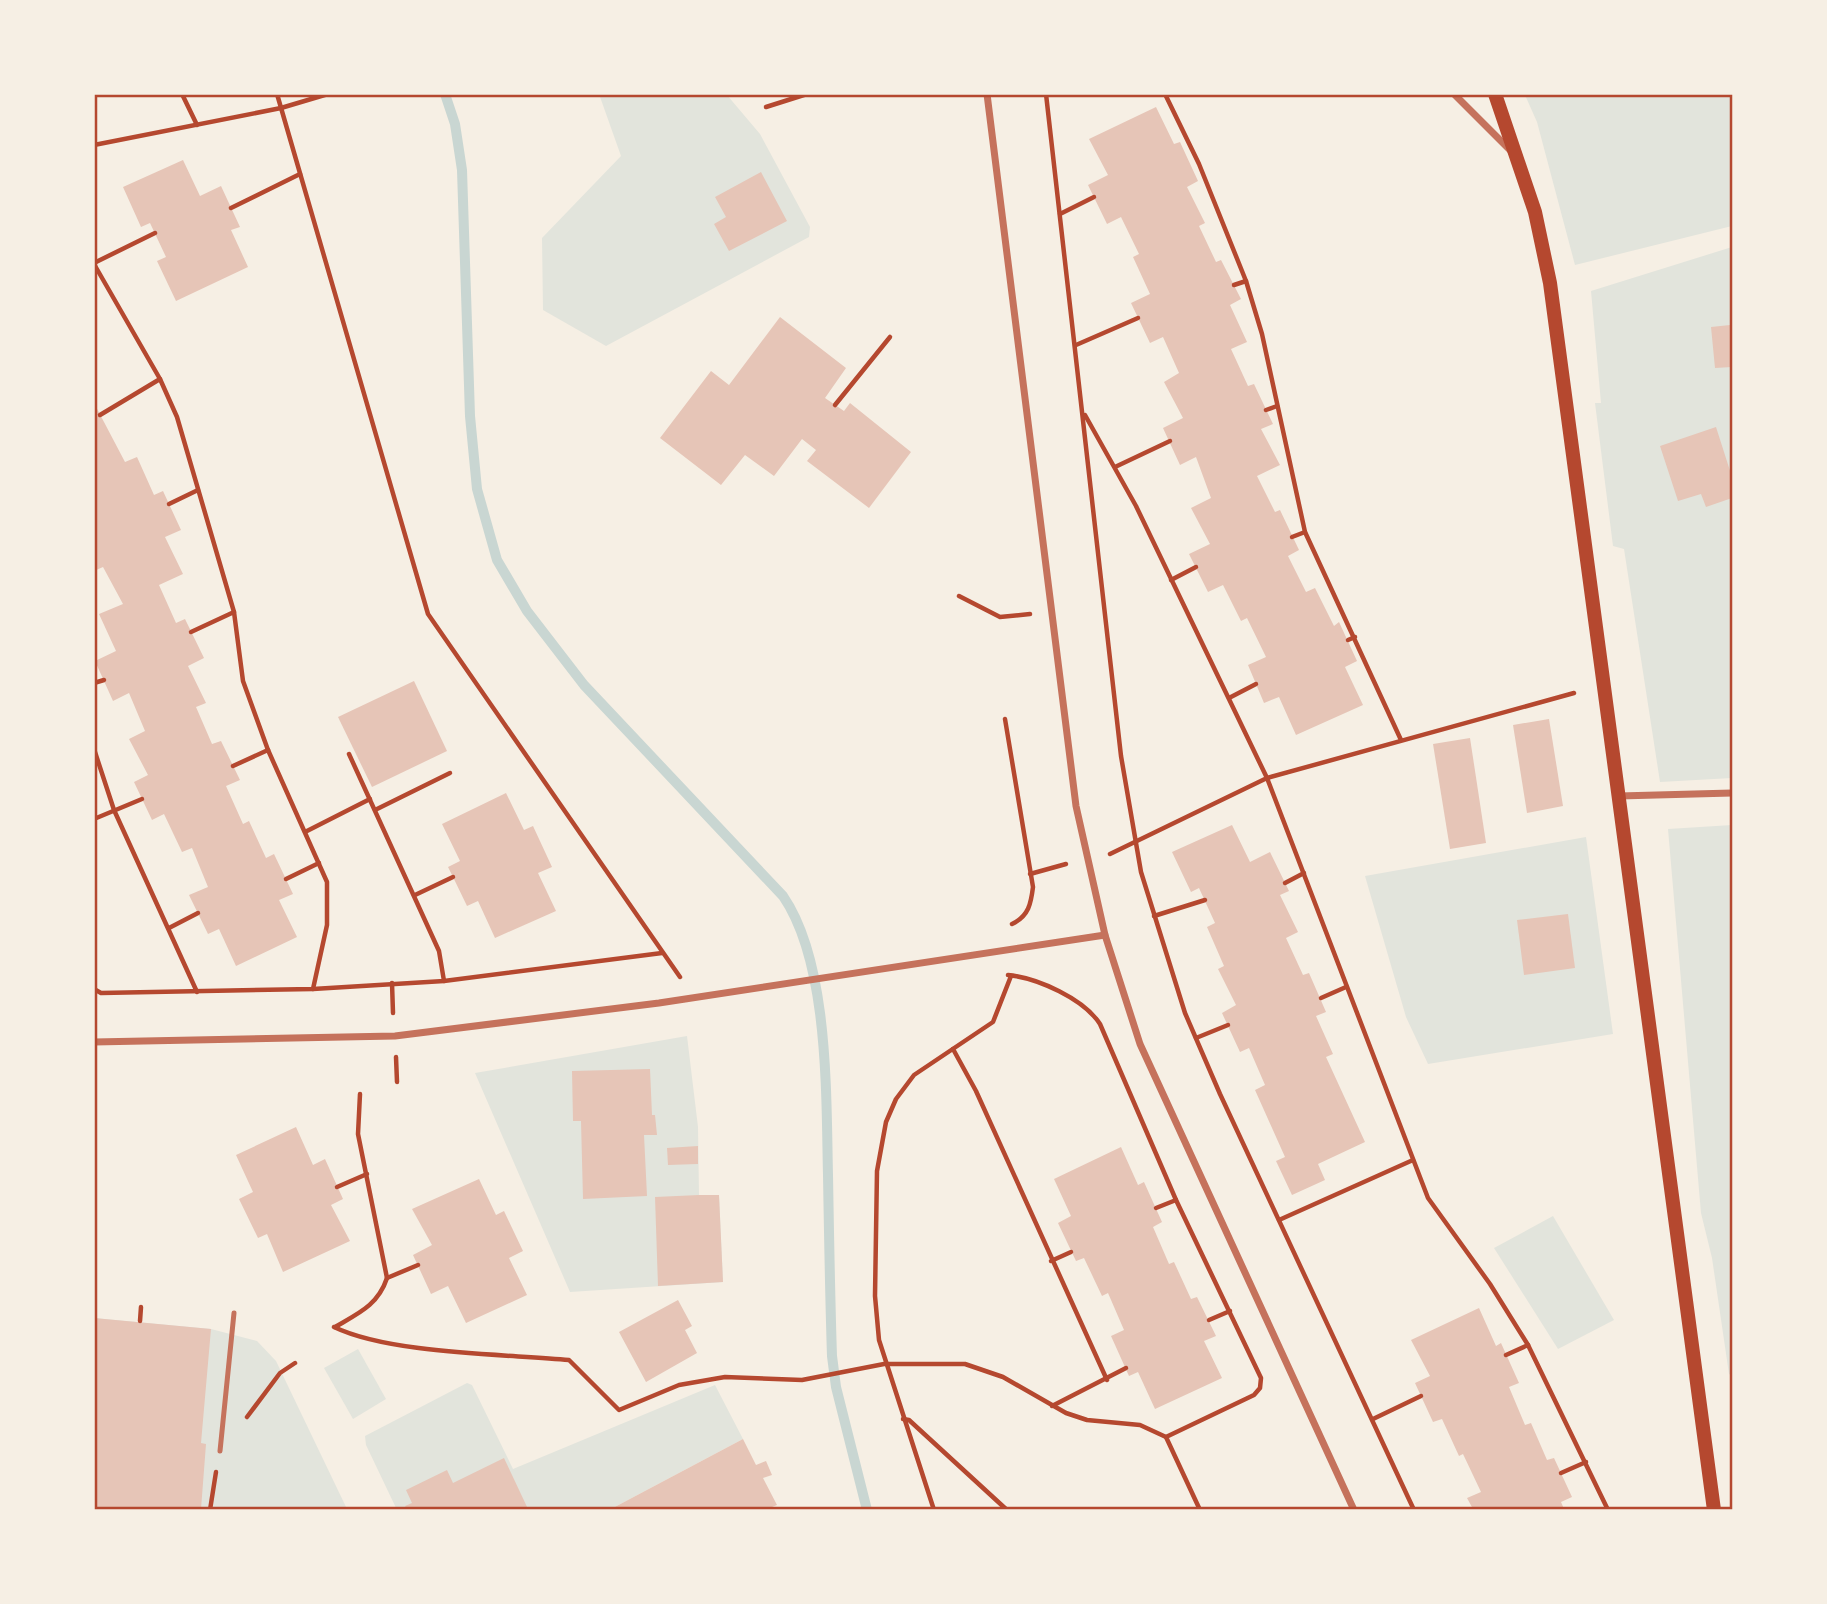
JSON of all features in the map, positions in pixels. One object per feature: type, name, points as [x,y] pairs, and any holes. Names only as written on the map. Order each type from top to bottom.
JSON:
[{"type":"main road","points":[[1494,94],[1535,212],[1549,283],[1714,1510]]},
{"type":"street","points":[[987,94],[1076,806],[1105,935],[1140,1044],[1354,1510]]},
{"type":"street","points":[[1454,94],[1518,158]]},
{"type":"street","points":[[1618,796],[1732,793]]},
{"type":"street","points":[[94,1042],[394,1037],[751,988],[1105,935]]},
{"type":"lane","points":[[220,1451],[234,1313]]},
{"type":"path","points":[[182,94],[197,125]]},
{"type":"path","points":[[277,94],[428,614],[680,978]]},
{"type":"path","points":[[94,145],[281,108],[328,94]]},
{"type":"path","points":[[766,107],[807,94]]},
{"type":"path","points":[[1046,94],[1121,756],[1135,844],[1154,916],[1196,1038],[1414,1510]]},
{"type":"path","points":[[1165,94],[1199,164],[1246,281],[1305,532],[1401,740]]},
{"type":"path","points":[[1192,167],[1199,164]]},
{"type":"path","points":[[231,208],[300,174]]},
{"type":"path","points":[[1060,214],[1094,197]]},
{"type":"path","points":[[155,233],[94,263],[160,379],[177,417],[234,612],[243,681],[268,750],[327,882],[327,925],[313,989]]},
{"type":"path","points":[[1234,285],[1246,281]]},
{"type":"path","points":[[1076,345],[1138,318]]},
{"type":"path","points":[[835,405],[890,337]]},
{"type":"path","points":[[100,415],[160,379]]},
{"type":"path","points":[[1266,410],[1277,406]]},
{"type":"path","points":[[1083,412],[1115,467],[1268,778],[1428,1198],[1490,1284],[1528,1345],[1608,1510]]},
{"type":"path","points":[[1115,467],[1170,441]]},
{"type":"path","points":[[169,504],[198,490]]},
{"type":"path","points":[[1292,537],[1305,532]]},
{"type":"path","points":[[1171,580],[1196,567]]},
{"type":"path","points":[[959,596],[1000,617],[1051,612]]},
{"type":"path","points":[[191,632],[234,612]]},
{"type":"path","points":[[1348,640],[1355,637]]},
{"type":"path","points":[[94,683],[104,680]]},
{"type":"path","points":[[1229,698],[1256,684]]},
{"type":"path","points":[[1101,858],[1268,778],[1574,693]]},
{"type":"path","points":[[1005,719],[1033,887],[1030,908],[1020,921],[1005,928]]},
{"type":"path","points":[[94,749],[114,810],[197,992]]},
{"type":"path","points":[[233,766],[268,750]]},
{"type":"path","points":[[349,754],[439,951],[444,981]]},
{"type":"path","points":[[375,810],[450,773]]},
{"type":"path","points":[[94,819],[142,799]]},
{"type":"path","points":[[305,832],[370,799]]},
{"type":"path","points":[[286,879],[319,863]]},
{"type":"path","points":[[1030,874],[1068,863]]},
{"type":"path","points":[[1285,883],[1304,873]]},
{"type":"path","points":[[415,895],[453,877]]},
{"type":"path","points":[[1154,916],[1205,900]]},
{"type":"path","points":[[169,928],[198,913]]},
{"type":"path","points":[[94,989],[101,993],[197,992],[313,989],[444,981],[662,953]]},
{"type":"path","points":[[934,1510],[884,1364],[874,1296],[877,1171],[886,1122],[896,1099],[914,1074],[993,1022],[1011,975],[1056,992],[1093,1013],[1176,1200],[1261,1378],[1260,1388],[1254,1395],[1166,1437]]},
{"type":"path","points":[[1321,998],[1346,987]]},
{"type":"path","points":[[1196,1038],[1228,1025]]},
{"type":"path","points":[[953,1049],[976,1091],[1107,1380]]},
{"type":"path","points":[[360,1094],[358,1134],[387,1278],[382,1293],[371,1306],[334,1327],[350,1335],[411,1346],[569,1360],[619,1410],[679,1385],[725,1377],[803,1380],[884,1364],[965,1364],[1003,1377],[1052,1407],[1087,1420],[1140,1425],[1166,1437],[1200,1510]]},
{"type":"path","points":[[1279,1220],[1413,1160]]},
{"type":"path","points":[[337,1187],[367,1174]]},
{"type":"path","points":[[1156,1208],[1176,1200]]},
{"type":"path","points":[[1051,1261],[1071,1252]]},
{"type":"path","points":[[387,1278],[418,1265]]},
{"type":"path","points":[[140,1321],[141,1307]]},
{"type":"path","points":[[1209,1320],[1230,1311]]},
{"type":"path","points":[[1506,1355],[1528,1345]]},
{"type":"path","points":[[1052,1407],[1126,1368]]},
{"type":"path","points":[[1373,1419],[1421,1396]]},
{"type":"path","points":[[902,1419],[909,1420],[1007,1510]]},
{"type":"path","points":[[1561,1473],[1586,1462]]},
{"type":"shaded area","points":[[599,94],[727,95],[760,134],[810,227],[809,237],[606,346],[543,310],[542,238],[621,156]]},
{"type":"shaded area","points":[[1525,95],[1732,95],[1732,226],[1575,265],[1537,122]]},
{"type":"shaded area","points":[[1732,247],[1732,778],[1660,782],[1624,549],[1613,546],[1595,403],[1601,403],[1591,291]]},
{"type":"shaded area","points":[[1732,825],[1732,1376],[1729,1374],[1712,1258],[1701,1213],[1668,829]]},
{"type":"shaded area","points":[[1586,837],[1613,1034],[1428,1064],[1406,1017],[1365,876]]},
{"type":"shaded area","points":[[687,1036],[698,1127],[699,1195],[719,1195],[723,1282],[570,1292],[475,1073]]},
{"type":"shaded area","points":[[1553,1216],[1614,1320],[1558,1349],[1494,1248]]},
{"type":"shaded area","points":[[94,1318],[211,1329],[257,1341],[276,1361],[347,1509],[95,1509]]},
{"type":"shaded area","points":[[358,1349],[386,1399],[353,1419],[324,1368]]},
{"type":"shaded area","points":[[467,1383],[472,1385],[513,1469],[715,1385],[743,1439],[611,1509],[397,1510],[366,1445],[365,1436]]},
{"type":"building","points":[[1156,107],[1174,144],[1180,142],[1198,181],[1187,187],[1205,223],[1199,226],[1216,262],[1221,260],[1241,299],[1230,305],[1247,342],[1231,349],[1248,386],[1254,384],[1273,424],[1261,429],[1280,465],[1257,476],[1275,512],[1280,510],[1299,550],[1288,556],[1306,592],[1315,588],[1334,626],[1339,622],[1357,661],[1345,667],[1363,705],[1296,735],[1279,697],[1264,703],[1248,665],[1266,657],[1247,618],[1241,621],[1223,585],[1208,592],[1189,554],[1210,544],[1191,508],[1211,498],[1196,457],[1180,465],[1163,428],[1183,418],[1164,382],[1179,373],[1163,337],[1150,343],[1131,303],[1150,294],[1133,257],[1139,254],[1121,217],[1107,224],[1088,185],[1108,175],[1089,139]]},
{"type":"building","points":[[183,160],[200,196],[221,186],[240,227],[231,230],[248,267],[176,301],[157,261],[166,257],[150,223],[141,227],[123,187]]},
{"type":"building","points":[[761,172],[787,221],[729,251],[714,224],[726,217],[715,197]]},
{"type":"building","points":[[780,317],[846,368],[825,398],[844,411],[850,403],[911,452],[869,508],[807,461],[816,450],[802,439],[774,476],[745,455],[721,485],[660,438],[711,371],[729,385]]},
{"type":"building","points":[[1732,322],[1732,367],[1715,368],[1711,327],[1730,325]]},
{"type":"building","points":[[94,403],[125,462],[137,457],[154,495],[163,491],[181,530],[165,537],[183,574],[159,585],[176,623],[185,619],[204,658],[188,666],[206,703],[196,707],[212,744],[221,741],[240,780],[226,786],[243,824],[249,821],[266,858],[274,854],[293,894],[279,900],[297,937],[236,966],[219,929],[208,934],[189,895],[208,887],[192,848],[182,852],[164,814],[152,820],[134,782],[148,775],[129,739],[145,731],[129,693],[113,701],[95,661],[116,651],[99,614],[123,604],[103,567],[94,571]]},
{"type":"building","points":[[1716,427],[1732,477],[1732,498],[1706,507],[1701,494],[1678,501],[1660,446]]},
{"type":"building","points":[[414,681],[447,751],[372,787],[338,717]]},
{"type":"building","points":[[1549,719],[1563,806],[1527,813],[1513,725]]},
{"type":"building","points":[[1470,738],[1486,843],[1450,849],[1433,744]]},
{"type":"building","points":[[506,793],[524,830],[533,826],[552,867],[538,873],[556,911],[495,938],[478,901],[467,906],[448,867],[460,861],[442,824]]},
{"type":"building","points":[[1232,825],[1250,862],[1270,852],[1289,891],[1280,895],[1298,932],[1286,938],[1303,975],[1309,973],[1326,1012],[1316,1016],[1333,1054],[1326,1057],[1365,1142],[1318,1164],[1325,1180],[1292,1195],[1276,1161],[1285,1157],[1255,1090],[1265,1085],[1249,1048],[1240,1052],[1222,1013],[1236,1005],[1218,969],[1224,966],[1207,927],[1215,923],[1199,888],[1191,892],[1172,852]]},
{"type":"building","points":[[1568,914],[1575,968],[1524,975],[1517,920]]},
{"type":"building","points":[[650,1069],[652,1115],[655,1115],[657,1135],[644,1135],[647,1196],[583,1199],[581,1121],[573,1121],[572,1071]]},
{"type":"building","points":[[296,1127],[313,1165],[325,1159],[343,1199],[331,1205],[350,1241],[283,1272],[267,1234],[258,1238],[239,1199],[253,1192],[236,1155]]},
{"type":"building","points":[[698,1146],[698,1164],[668,1165],[667,1148]]},
{"type":"building","points":[[1121,1147],[1138,1185],[1144,1182],[1162,1222],[1153,1227],[1169,1264],[1174,1262],[1191,1299],[1197,1297],[1216,1336],[1204,1341],[1222,1378],[1155,1409],[1138,1372],[1129,1376],[1111,1336],[1124,1330],[1108,1293],[1102,1296],[1084,1258],[1076,1261],[1058,1223],[1071,1216],[1054,1179]]},
{"type":"building","points":[[479,1179],[496,1215],[504,1211],[523,1251],[509,1258],[527,1295],[466,1323],[448,1286],[431,1294],[413,1255],[432,1245],[412,1209]]},
{"type":"building","points":[[719,1195],[723,1282],[658,1286],[655,1197]]},
{"type":"building","points":[[678,1300],[692,1326],[685,1330],[697,1353],[646,1382],[619,1332]]},
{"type":"building","points":[[1479,1308],[1496,1346],[1501,1343],[1519,1383],[1509,1387],[1525,1425],[1531,1423],[1547,1460],[1554,1458],[1572,1497],[1561,1502],[1564,1509],[1473,1509],[1467,1498],[1481,1492],[1463,1454],[1459,1456],[1442,1419],[1433,1422],[1415,1383],[1430,1376],[1411,1340]]},
{"type":"building","points":[[94,1318],[211,1329],[201,1443],[206,1444],[201,1509],[94,1509]]},
{"type":"building","points":[[743,1439],[756,1465],[766,1461],[772,1475],[763,1478],[777,1505],[767,1509],[611,1509]]},
{"type":"building","points":[[504,1458],[528,1509],[407,1509],[405,1506],[412,1503],[406,1490],[447,1470],[453,1483]]},
{"type":"waterway","points":[[445,94],[455,124],[462,170],[470,416],[477,489],[497,560],[527,611],[584,685],[783,896],[798,924],[809,956],[817,992],[825,1069],[832,1356],[836,1387],[867,1510]]}]
